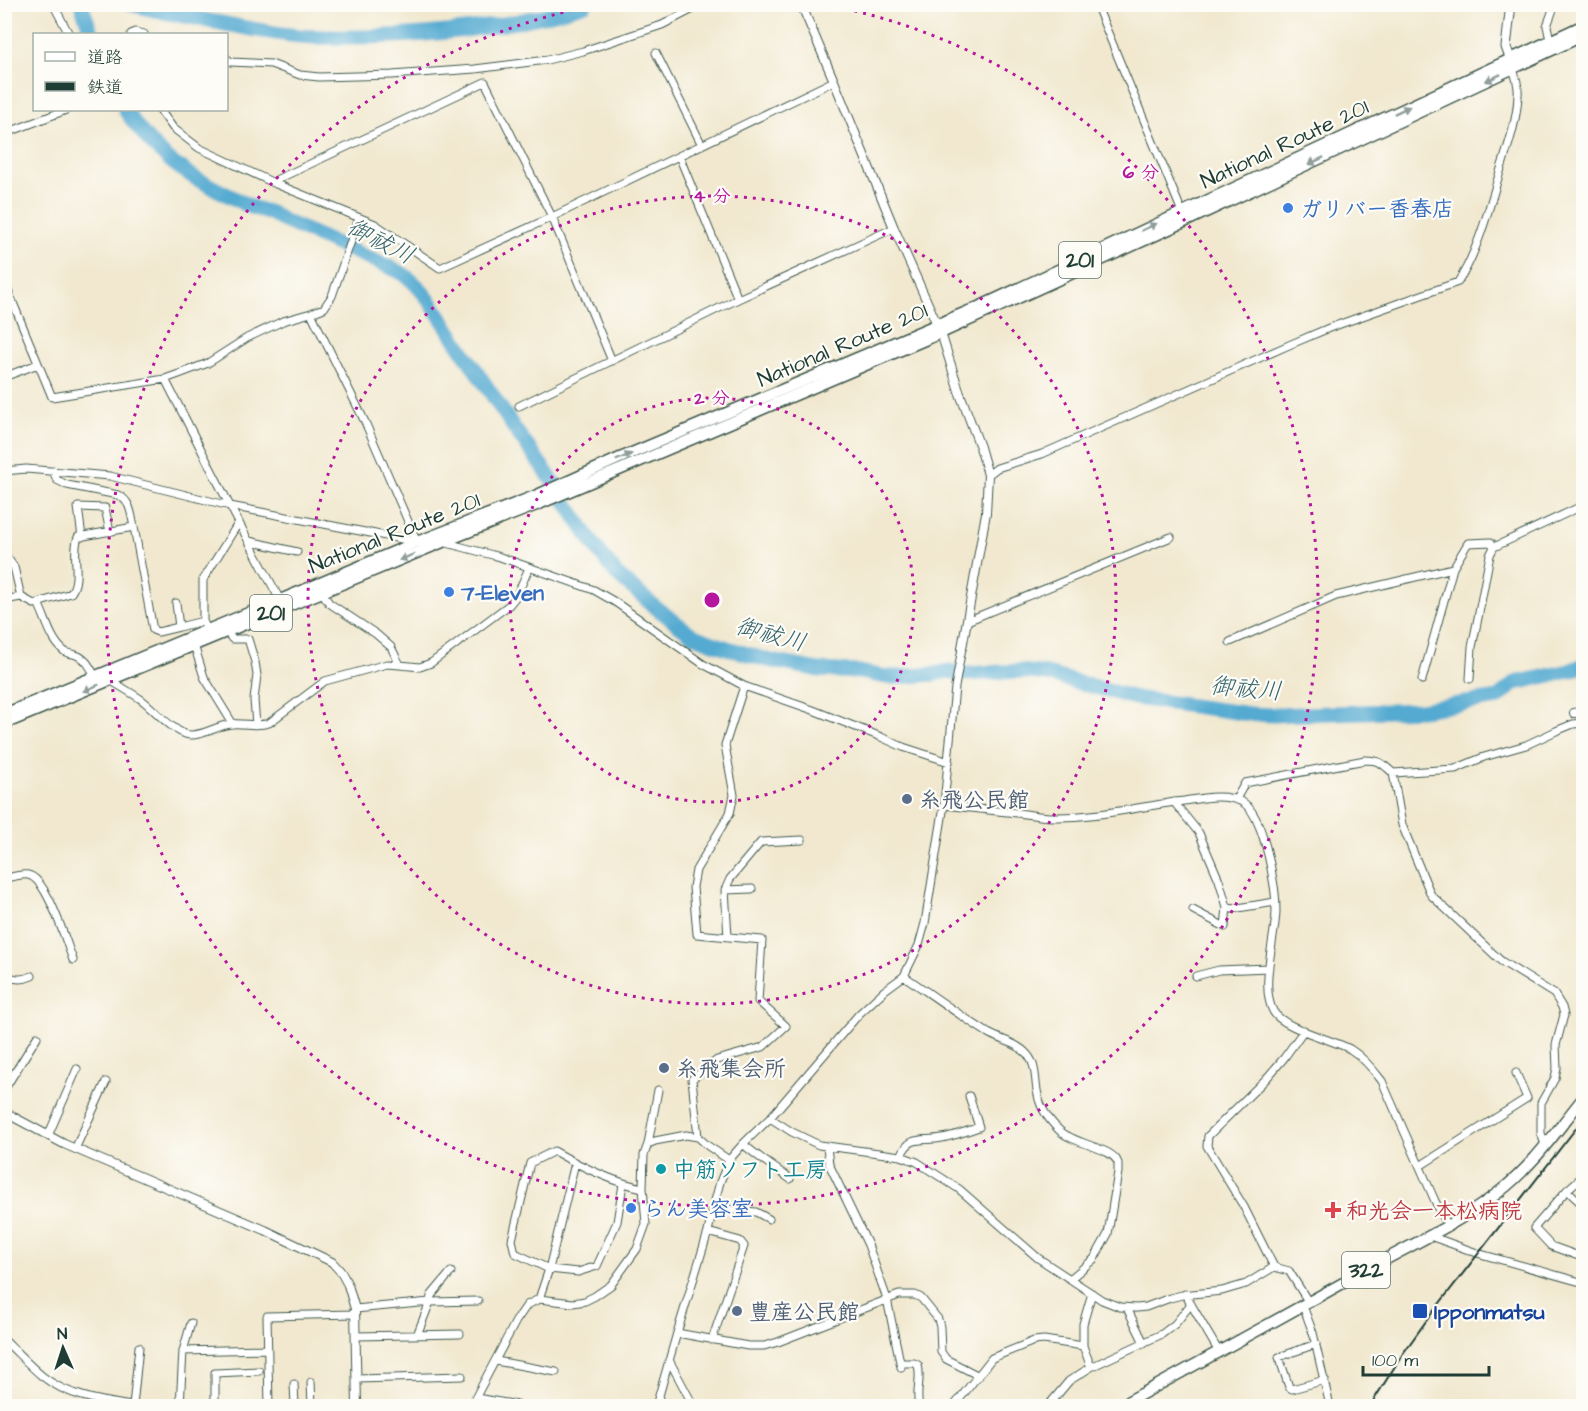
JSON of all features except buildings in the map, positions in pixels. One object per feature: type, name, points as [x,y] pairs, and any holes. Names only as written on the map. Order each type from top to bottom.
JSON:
[{"type":"highway","name":"National Route 201","points":[[4,724],[443,542],[573,484],[620,458],[939,329],[1180,224],[1512,64],[1550,40],[1584,25]]},
{"type":"highway","name":"National Route 201","points":[[939,329],[983,305],[1182,212],[1512,64],[1584,35]]},
{"type":"highway","name":"National Route 201","points":[[4,714],[205,626],[280,600],[417,542],[537,500]]},
{"type":"highway","name":"322","points":[[1120,1407],[1448,1226],[1499,1192],[1523,1172],[1584,1097]]},
{"type":"main road","points":[[1511,4],[1506,47],[1512,64]]},
{"type":"street","points":[[53,4],[68,33]]},
{"type":"street","points":[[228,60],[231,62],[271,64],[300,75],[319,76],[392,75],[475,69],[547,60],[583,51],[662,25],[703,4]]},
{"type":"street","points":[[656,1407],[708,1232],[720,1182],[729,1160],[770,1118],[859,1014],[904,976],[919,945],[925,923],[944,805],[955,687],[986,513],[988,475],[939,329],[894,228],[801,4]]},
{"type":"street","points":[[1096,4],[1182,212]]},
{"type":"street","points":[[1550,40],[1547,26],[1555,4]]},
{"type":"street","points":[[656,53],[702,145]]},
{"type":"street","points":[[988,475],[997,468],[1042,454],[1319,332],[1458,282],[1466,270],[1488,211],[1514,127],[1519,94],[1512,64]]},
{"type":"street","points":[[161,111],[173,128],[199,148],[276,184],[375,224],[440,268],[552,217],[834,81]]},
{"type":"street","points":[[276,184],[278,179],[485,82],[552,217],[612,361]]},
{"type":"street","points":[[4,134],[63,111]]},
{"type":"street","points":[[679,156],[738,299]]},
{"type":"street","points":[[4,280],[8,301],[52,398],[165,379],[208,363],[247,338],[283,321],[324,308],[332,296],[359,218]]},
{"type":"street","points":[[519,406],[738,299],[894,228]]},
{"type":"street","points":[[311,313],[365,422],[417,542]]},
{"type":"street","points":[[4,377],[38,364]]},
{"type":"street","points":[[165,379],[280,600]]},
{"type":"street","points":[[4,471],[26,469],[110,476],[230,506],[417,542]]},
{"type":"street","points":[[53,471],[57,480],[68,485],[118,495],[125,498],[129,504],[153,630],[158,632],[179,627],[205,626],[203,580],[239,522]]},
{"type":"street","points":[[1470,679],[1472,647],[1490,555],[1494,548],[1584,505]]},
{"type":"street","points":[[82,537],[78,507],[105,508],[110,532]]},
{"type":"street","points":[[4,600],[21,597],[34,604],[71,593],[76,586],[78,537],[134,527]]},
{"type":"street","points":[[967,621],[1171,537]]},
{"type":"street","points":[[249,541],[297,552]]},
{"type":"street","points":[[443,542],[500,557],[594,590],[615,602],[703,664],[744,686],[823,714],[903,747],[949,762]]},
{"type":"street","points":[[1422,680],[1453,568],[1468,543],[1491,542],[1494,548]]},
{"type":"street","points":[[4,553],[15,567],[21,597]]},
{"type":"street","points":[[110,680],[143,700],[188,736],[202,735],[233,724],[261,726],[269,723],[326,681],[387,664],[420,667],[431,663],[509,605],[517,595],[529,568]]},
{"type":"street","points":[[1230,642],[1336,596],[1453,568]]},
{"type":"street","points":[[322,592],[329,603],[391,646],[400,665]]},
{"type":"street","points":[[38,603],[53,639],[64,652],[79,655],[87,661],[95,676]]},
{"type":"street","points":[[176,603],[179,627]]},
{"type":"street","points":[[227,632],[232,639],[248,639],[257,675],[254,700],[256,725]]},
{"type":"street","points":[[194,645],[204,677],[233,724]]},
{"type":"street","points":[[698,1137],[692,1079],[717,1060],[763,1047],[786,1026],[758,1001],[762,940],[697,934],[693,887],[696,870],[730,813],[734,795],[725,745],[744,686]]},
{"type":"street","points":[[1573,724],[1574,713],[1584,711]]},
{"type":"street","points":[[1393,772],[1455,769],[1484,757],[1526,746],[1573,724],[1584,723]]},
{"type":"street","points":[[1236,799],[1245,783],[1365,760],[1377,760],[1393,772],[1402,825],[1431,895],[1501,960],[1554,994],[1562,1007],[1564,1015],[1556,1045],[1556,1078],[1541,1103],[1541,1133],[1545,1145]]},
{"type":"street","points":[[944,805],[1052,817],[1091,815],[1174,802],[1218,798],[1236,799],[1248,805],[1258,821],[1273,881],[1276,912],[1269,969],[1269,994],[1272,1010],[1281,1020],[1349,1049],[1369,1065],[1382,1081],[1448,1226]]},
{"type":"street","points":[[1174,802],[1199,833],[1219,880],[1227,907],[1225,927],[1192,910]]},
{"type":"street","points":[[728,937],[725,890],[730,879],[761,842],[802,840]]},
{"type":"street","points":[[4,879],[27,875],[36,879],[49,899],[73,960]]},
{"type":"street","points":[[725,890],[752,889]]},
{"type":"street","points":[[1227,907],[1233,909],[1275,902]]},
{"type":"street","points":[[1196,976],[1219,970],[1269,969]]},
{"type":"street","points":[[4,975],[15,980],[32,976]]},
{"type":"street","points":[[904,976],[992,1035],[1025,1051],[1035,1070],[1038,1098],[1053,1124],[1072,1140],[1112,1154],[1118,1163],[1108,1234],[1094,1259],[1070,1279]]},
{"type":"street","points":[[1304,1030],[1266,1079],[1208,1136],[1207,1141],[1208,1149],[1229,1180],[1274,1266],[1290,1271],[1306,1304],[1330,1407]]},
{"type":"street","points":[[4,1090],[37,1037]]},
{"type":"street","points":[[48,1136],[77,1069]]},
{"type":"street","points":[[1420,1166],[1527,1098],[1516,1073]]},
{"type":"street","points":[[75,1149],[106,1082]]},
{"type":"street","points":[[471,1407],[527,1305],[539,1299],[573,1303],[596,1296],[611,1285],[637,1249],[646,1224],[644,1155],[658,1090]]},
{"type":"street","points":[[901,1156],[905,1146],[911,1142],[941,1138],[979,1127],[969,1096]]},
{"type":"street","points":[[4,1112],[75,1149],[265,1230],[332,1262],[348,1285],[355,1312],[357,1407]]},
{"type":"street","points":[[770,1118],[809,1141],[827,1147],[901,1156],[917,1162],[959,1189],[1038,1258],[1110,1304],[1128,1308],[1146,1307],[1185,1294],[1222,1292],[1254,1280],[1274,1266]]},
{"type":"street","points":[[648,1144],[686,1135],[698,1137],[729,1160]]},
{"type":"street","points":[[743,1144],[790,1179]]},
{"type":"street","points":[[827,1147],[829,1164],[868,1245],[887,1299],[901,1365],[914,1363],[918,1365],[920,1372],[916,1398],[919,1407]]},
{"type":"street","points":[[623,1184],[617,1222],[597,1266],[578,1272],[549,1269],[515,1253],[512,1240],[530,1163],[554,1151],[623,1184],[644,1188]]},
{"type":"street","points":[[539,1299],[549,1269],[575,1163]]},
{"type":"street","points":[[1584,1175],[1567,1190],[1534,1228],[1551,1246],[1584,1258]]},
{"type":"street","points":[[1567,1190],[1584,1206]]},
{"type":"street","points":[[713,1208],[756,1212],[769,1219]]},
{"type":"street","points":[[708,1232],[740,1241],[744,1246],[712,1340]]},
{"type":"street","points":[[1430,1236],[1478,1253],[1584,1283]]},
{"type":"street","points":[[417,1335],[430,1302],[430,1296],[451,1272]]},
{"type":"street","points":[[1091,1367],[1083,1346],[1083,1324],[1092,1293]]},
{"type":"street","points":[[677,1333],[748,1346],[764,1346],[887,1299],[909,1294],[921,1298],[938,1319],[941,1352],[946,1359],[979,1376]]},
{"type":"street","points":[[1185,1294],[1219,1352]]},
{"type":"street","points":[[269,1407],[267,1317],[355,1312],[430,1302],[478,1301]]},
{"type":"street","points":[[1048,1407],[1070,1381],[1091,1367],[1162,1334],[1175,1324],[1191,1304]]},
{"type":"street","points":[[1128,1308],[1144,1343]]},
{"type":"street","points":[[180,1407],[183,1351],[191,1323]]},
{"type":"street","points":[[356,1336],[460,1334]]},
{"type":"street","points":[[4,1340],[44,1377],[61,1387],[88,1398],[132,1407],[139,1347]]},
{"type":"street","points":[[954,1407],[992,1358],[1034,1341],[1044,1340],[1083,1346]]},
{"type":"street","points":[[1316,1344],[1279,1357],[1289,1387],[1293,1389],[1324,1380]]},
{"type":"street","points":[[183,1351],[268,1349]]},
{"type":"street","points":[[669,1360],[696,1407]]},
{"type":"street","points":[[496,1361],[556,1372]]},
{"type":"street","points":[[215,1407],[215,1373],[260,1371]]},
{"type":"street","points":[[357,1379],[462,1376]]},
{"type":"street","points":[[311,1382],[312,1407]]},
{"type":"street","points":[[294,1384],[295,1407]]},
{"type":"street","points":[[477,1398],[524,1407]]},
{"type":"waterway","name":"御祓川","points":[[81,4],[92,33]]},
{"type":"waterway","points":[[130,4],[268,32],[330,37],[416,35],[474,29],[530,19],[585,4]]},
{"type":"waterway","name":"御祓川","points":[[126,111],[157,149],[172,163],[195,178],[251,207],[273,214],[398,271],[413,282],[432,304],[514,428],[616,574],[694,636],[767,660],[819,670],[860,672],[886,677],[948,671],[965,674],[1020,671],[1047,674],[1135,698],[1250,714],[1273,715],[1421,710],[1498,698],[1515,683],[1569,671],[1584,665]]},
{"type":"railway","points":[[1370,1406],[1429,1317],[1584,1118]]},
{"type":"place","name":"ガリバー香春店","points":[[1288,208]]},
{"type":"place","name":"7-Eleven","points":[[449,592]]},
{"type":"place","name":"糸飛公民館","points":[[907,799]]},
{"type":"place","name":"糸飛集会所","points":[[664,1068]]},
{"type":"place","name":"中筋ソフト工房","points":[[661,1169]]},
{"type":"place","name":"らん美容室","points":[[631,1208]]},
{"type":"place","name":"和光会一本松病院","points":[[1333,1210]]},
{"type":"place","name":"豊産公民館","points":[[737,1311]]},
{"type":"place","name":"Ipponmatsu","points":[[1420,1311]]}]
